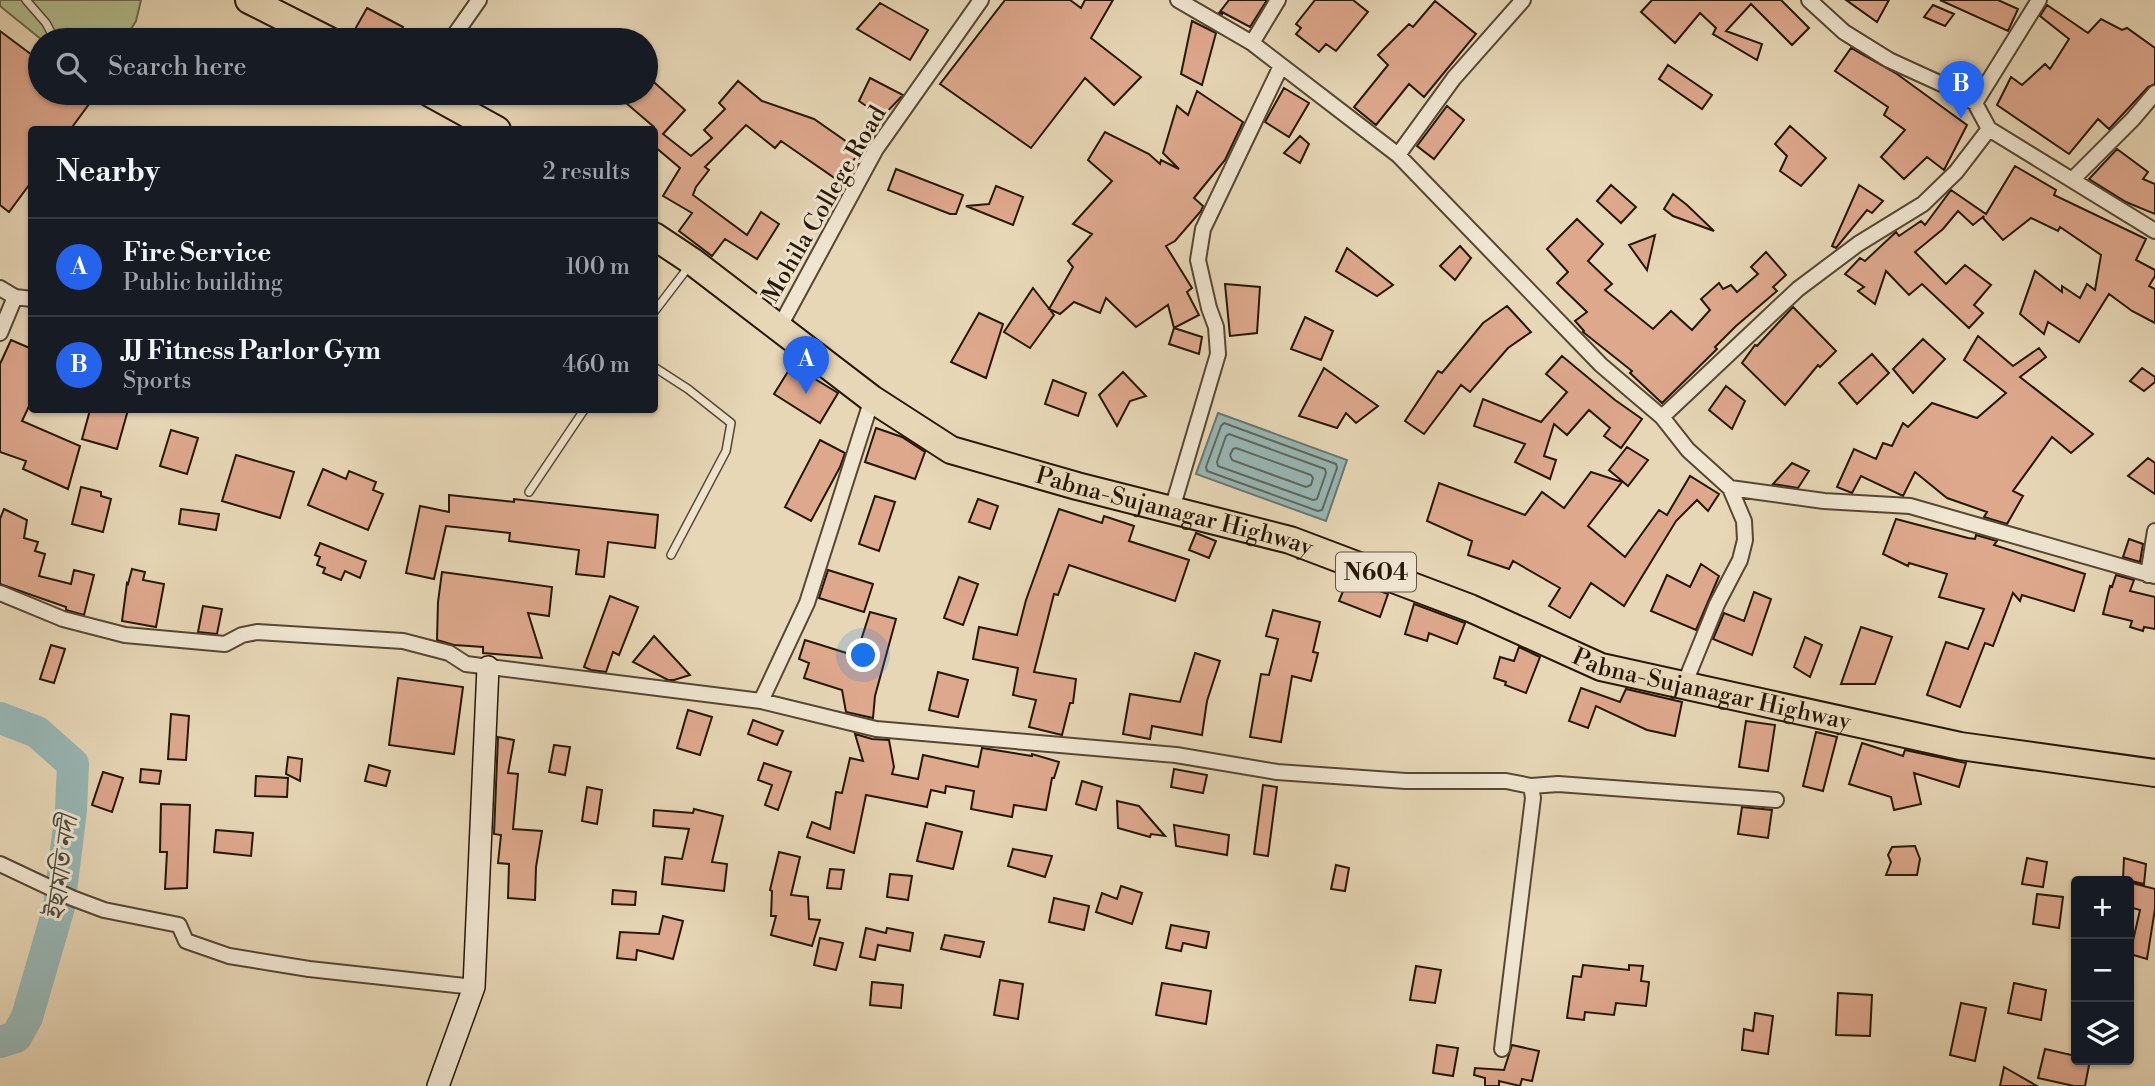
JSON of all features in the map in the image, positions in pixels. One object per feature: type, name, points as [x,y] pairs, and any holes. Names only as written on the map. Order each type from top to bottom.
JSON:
[{"type":"highway","points":[[249,0],[304,28]]},
{"type":"highway","points":[[450,105],[485,126]]},
{"type":"highway","name":"Pabna-Sujanagar Highway","points":[[658,239],[872,399],[951,450],[1077,486],[1290,540],[1470,608],[1601,667],[1960,746],[2155,773]]},
{"type":"street","points":[[460,28],[480,0]]},
{"type":"street","name":"Mohila College Road","points":[[779,328],[876,149],[981,0]]},
{"type":"street","points":[[1178,0],[1252,43],[1398,155],[1601,365],[1662,417],[1688,450],[1730,488],[1744,521],[1745,540],[1740,560],[1717,604],[1685,685]]},
{"type":"street","points":[[1252,43],[1278,0]]},
{"type":"street","points":[[1398,155],[1454,78],[1523,0]]},
{"type":"street","points":[[1809,0],[1844,32],[1877,53],[1975,103],[1989,129],[2155,231]]},
{"type":"street","points":[[1975,103],[2039,0]]},
{"type":"street","points":[[1172,509],[1218,354],[1216,327],[1198,260],[1203,229],[1281,66]]},
{"type":"street","points":[[2072,180],[2155,93]]},
{"type":"street","points":[[1662,417],[1798,289],[1858,244],[1923,204],[1956,172],[1989,129]]},
{"type":"street","points":[[0,288],[15,297],[28,299]]},
{"type":"street","points":[[0,333],[15,297]]},
{"type":"street","points":[[761,701],[807,603],[872,399]]},
{"type":"street","points":[[1730,488],[1824,501],[1910,506],[2152,575],[2155,531]]},
{"type":"street","points":[[0,593],[63,620],[125,635],[225,644],[242,635],[257,632],[403,641],[449,653],[466,664],[761,701],[876,729],[1175,755],[1277,772],[1406,781],[1506,781],[1531,786],[1558,784],[1776,800]]},
{"type":"street","points":[[438,1086],[474,987],[488,667]]},
{"type":"street","points":[[1502,1049],[1533,798],[1531,786]]},
{"type":"street","points":[[5,865],[72,898],[104,910],[179,925],[186,941],[229,956],[309,969],[474,987]]},
{"type":"lane","points":[[26,0],[49,28]]},
{"type":"lane","points":[[658,307],[692,262]]},
{"type":"lane","points":[[658,370],[732,422],[726,451],[671,555]]},
{"type":"lane","points":[[529,492],[582,413]]},
{"type":"green space","points":[[0,0],[141,0],[132,28],[28,29],[0,6]]},
{"type":"water","points":[[1218,413],[1347,460],[1326,521],[1196,474]]},
{"type":"building","points":[[1005,0],[1070,0],[1081,8],[1085,0],[1113,0],[1091,38],[1141,77],[1114,105],[1085,78],[1031,148],[940,84]]},
{"type":"building","points":[[1229,0],[1267,0],[1250,27],[1222,12],[1219,13]]},
{"type":"building","points":[[1315,0],[1353,0],[1368,12],[1336,51],[1326,44],[1319,52],[1296,34],[1301,28],[1296,24]]},
{"type":"building","points":[[1652,0],[1781,0],[1809,28],[1792,45],[1751,4],[1726,31],[1762,44],[1757,60],[1713,34],[1716,28],[1700,13],[1675,43],[1641,12]]},
{"type":"building","points":[[1846,0],[1889,0],[1877,22]]},
{"type":"building","points":[[1940,0],[1998,0],[2018,9],[2008,31]]},
{"type":"building","points":[[1435,1],[1476,34],[1424,97],[1409,84],[1376,125],[1354,107],[1388,65],[1378,55],[1409,24],[1413,27]]},
{"type":"building","points":[[880,3],[928,30],[910,60],[857,29]]},
{"type":"building","points":[[1933,5],[1954,14],[1945,26],[1924,17]]},
{"type":"building","points":[[2047,5],[2088,33],[2101,19],[2122,30],[2127,28],[2155,48],[2155,84],[2148,87],[2109,129],[2098,119],[2069,154],[1997,105],[2011,77],[2022,85],[2045,64],[2050,69],[2069,39],[2040,16]]},
{"type":"building","points":[[367,8],[403,27],[402,28],[356,28]]},
{"type":"building","points":[[1192,21],[1216,33],[1202,85],[1181,74]]},
{"type":"building","points":[[0,31],[28,52],[28,105],[88,105],[73,126],[28,126],[28,186],[9,212],[0,205]]},
{"type":"building","points":[[1851,48],[1897,74],[1967,125],[1944,170],[1927,157],[1904,179],[1881,157],[1905,130],[1884,115],[1888,107],[1835,71]]},
{"type":"building","points":[[1668,65],[1712,95],[1702,109],[1659,79]]},
{"type":"building","points":[[870,78],[903,95],[882,117],[859,101]]},
{"type":"building","points":[[738,81],[762,101],[814,119],[860,151],[839,181],[781,141],[775,148],[746,125],[705,167],[709,170],[693,195],[747,235],[761,212],[779,224],[757,259],[725,239],[712,256],[679,231],[692,213],[663,196],[680,168],[658,149],[658,126],[653,126],[628,105],[658,105],[658,86],[685,110],[663,134],[691,156],[712,138],[704,130],[725,109],[719,103]]},
{"type":"building","points":[[1284,88],[1309,103],[1289,137],[1265,122]]},
{"type":"building","points":[[1197,91],[1243,122],[1225,160],[1194,198],[1203,206],[1201,211],[1175,241],[1166,246],[1192,288],[1187,292],[1199,315],[1174,328],[1168,305],[1136,327],[1106,298],[1100,313],[1074,302],[1060,314],[1049,309],[1073,267],[1068,261],[1092,234],[1073,224],[1112,181],[1088,160],[1105,132],[1149,154],[1160,164],[1161,160],[1179,169],[1163,153],[1177,106],[1188,115]]},
{"type":"building","points":[[1447,106],[1464,120],[1434,159],[1417,146]]},
{"type":"building","points":[[1790,126],[1826,158],[1801,186],[1780,171],[1787,156],[1775,144]]},
{"type":"building","points":[[1300,136],[1309,144],[1300,163],[1284,153]]},
{"type":"building","points":[[2117,149],[2148,172],[2143,179],[2155,184],[2155,214],[2126,202],[2089,179]]},
{"type":"building","points":[[2015,166],[2056,190],[2054,195],[2146,239],[2136,260],[2155,270],[2155,276],[2149,286],[2155,289],[2155,323],[2132,311],[2109,294],[2079,342],[2048,322],[2044,334],[2020,314],[2035,271],[2062,292],[2062,286],[2080,298],[2087,284],[2095,290],[2101,255],[2060,227],[2058,231],[2031,218],[2003,240],[1984,216],[1973,225],[1958,211],[1943,229],[1915,252],[1946,284],[1965,265],[1991,285],[1974,305],[1983,313],[1969,328],[1922,284],[1909,295],[1886,271],[1875,304],[1858,291],[1864,287],[1845,274],[1860,258],[1865,261],[1896,232],[1899,236],[1921,221],[1925,225],[1951,190],[1986,214]]},
{"type":"building","points":[[896,169],[963,195],[956,214],[888,190]]},
{"type":"building","points":[[1611,185],[1636,207],[1621,223],[1597,201]]},
{"type":"building","points":[[1859,185],[1883,201],[1872,213],[1867,210],[1836,248],[1832,246]]},
{"type":"building","points":[[996,186],[1023,197],[1013,225],[966,206],[989,204]]},
{"type":"building","points":[[1673,194],[1714,231],[1673,216],[1664,209]]},
{"type":"building","points":[[1577,219],[1603,244],[1588,261],[1612,284],[1605,290],[1653,329],[1671,311],[1692,330],[1710,310],[1701,299],[1719,283],[1723,289],[1731,285],[1737,292],[1758,274],[1751,267],[1766,252],[1786,275],[1773,287],[1777,291],[1736,326],[1715,347],[1717,349],[1662,403],[1630,373],[1632,371],[1583,332],[1575,321],[1587,312],[1557,283],[1568,272],[1547,249]]},
{"type":"building","points":[[1655,235],[1647,270],[1629,245]]},
{"type":"building","points":[[1460,246],[1471,258],[1455,280],[1440,266]]},
{"type":"building","points":[[1347,248],[1393,285],[1377,296],[1336,271]]},
{"type":"building","points":[[1225,284],[1260,287],[1257,333],[1230,336]]},
{"type":"building","points":[[1033,288],[1054,315],[1030,348],[1004,332]]},
{"type":"building","points":[[1507,306],[1531,332],[1508,348],[1470,392],[1461,385],[1424,434],[1405,421],[1438,371],[1442,373],[1483,323]]},
{"type":"building","points":[[1793,307],[1836,351],[1820,367],[1818,365],[1785,405],[1742,363],[1755,345],[1757,346]]},
{"type":"building","points":[[979,313],[1003,324],[986,378],[951,362]]},
{"type":"building","points":[[1305,317],[1333,331],[1321,360],[1291,349]]},
{"type":"building","points":[[1174,328],[1202,337],[1199,354],[1169,344]]},
{"type":"building","points":[[1978,336],[2013,366],[2039,348],[2046,357],[2020,377],[2093,434],[2071,453],[2052,437],[2013,491],[2023,496],[2007,524],[1984,517],[1987,512],[1947,498],[1915,472],[1903,496],[1861,476],[1852,493],[1837,487],[1854,449],[1876,459],[1883,443],[1892,446],[1903,423],[1908,427],[1932,403],[1977,418],[2006,393],[1964,360]]},
{"type":"building","points":[[1923,339],[1945,359],[1913,393],[1893,369]]},
{"type":"building","points":[[11,340],[28,347],[28,408],[22,421],[80,446],[68,489],[23,469],[26,461],[0,452],[0,364]]},
{"type":"building","points":[[1872,354],[1889,373],[1857,404],[1839,383]]},
{"type":"building","points":[[1562,356],[1642,419],[1621,448],[1604,436],[1610,428],[1589,410],[1567,435],[1554,424],[1544,456],[1556,460],[1550,479],[1515,462],[1525,444],[1474,426],[1483,399],[1541,422],[1567,392],[1546,374]]},
{"type":"building","points":[[792,365],[838,393],[820,423],[774,394]]},
{"type":"building","points":[[1324,368],[1378,406],[1356,423],[1346,413],[1337,428],[1299,416]]},
{"type":"building","points":[[2142,368],[2155,377],[2155,382],[2144,391],[2130,381]]},
{"type":"building","points":[[1123,372],[1146,396],[1130,401],[1117,426],[1099,395]]},
{"type":"building","points":[[1053,380],[1086,393],[1078,416],[1045,404]]},
{"type":"building","points":[[1726,386],[1745,401],[1732,429],[1709,410]]},
{"type":"building","points":[[89,413],[127,413],[117,449],[82,439]]},
{"type":"building","points":[[876,428],[902,437],[925,452],[915,479],[865,462]]},
{"type":"building","points":[[171,430],[198,438],[187,474],[160,466]]},
{"type":"building","points":[[820,440],[845,453],[811,521],[785,507]]},
{"type":"building","points":[[1627,447],[1648,460],[1628,486],[1609,470]]},
{"type":"building","points":[[236,455],[294,472],[280,518],[222,501]]},
{"type":"building","points":[[2148,458],[2155,463],[2155,494],[2128,476]]},
{"type":"building","points":[[1792,463],[1809,471],[1798,488],[1773,484]]},
{"type":"building","points":[[323,469],[346,479],[349,471],[376,482],[373,490],[383,494],[368,530],[308,505]]},
{"type":"building","points":[[1591,472],[1622,482],[1588,526],[1625,557],[1659,510],[1667,515],[1690,476],[1719,494],[1708,511],[1697,500],[1676,521],[1624,606],[1591,583],[1570,618],[1549,606],[1560,588],[1513,561],[1509,569],[1468,555],[1472,541],[1427,521],[1439,483],[1525,515],[1542,492],[1564,508]]},
{"type":"building","points":[[81,487],[101,492],[101,496],[111,499],[103,532],[72,524]]},
{"type":"building","points":[[449,495],[514,502],[514,499],[658,515],[655,548],[608,542],[604,577],[576,574],[579,550],[509,541],[510,533],[446,526],[434,579],[406,573],[420,506],[449,512]]},
{"type":"building","points":[[875,496],[895,502],[879,551],[859,544]]},
{"type":"building","points":[[978,499],[998,506],[990,529],[969,522]]},
{"type":"building","points":[[4,509],[27,520],[24,538],[38,542],[35,551],[45,554],[39,576],[71,584],[74,570],[94,575],[84,615],[0,584],[0,519]]},
{"type":"building","points":[[181,509],[219,514],[216,530],[179,524]]},
{"type":"building","points":[[1059,509],[1102,523],[1104,516],[1134,526],[1129,541],[1189,560],[1175,601],[1069,565],[1058,595],[1054,594],[1034,672],[1076,679],[1073,703],[1070,703],[1062,735],[1029,727],[1036,700],[1013,695],[1018,668],[973,659],[979,627],[1017,635],[1026,600]]},
{"type":"building","points":[[1896,519],[1968,538],[1975,539],[1976,535],[1997,541],[1994,545],[2085,574],[2074,611],[2022,595],[2020,601],[2013,593],[1993,646],[1985,643],[1960,707],[1927,695],[1946,642],[1968,649],[1984,609],[1939,597],[1947,574],[1909,563],[1908,566],[1883,554]]},
{"type":"building","points":[[1196,533],[1216,541],[1209,558],[1189,550]]},
{"type":"building","points":[[2129,539],[2143,544],[2140,562],[2123,557]]},
{"type":"building","points":[[320,543],[366,561],[360,578],[345,571],[341,580],[323,573],[325,568],[317,565],[320,557],[315,555]]},
{"type":"building","points":[[1701,564],[1719,576],[1696,630],[1651,611],[1667,575],[1690,587]]},
{"type":"building","points":[[132,569],[145,572],[143,580],[164,584],[156,627],[122,621],[127,583]]},
{"type":"building","points":[[828,570],[873,584],[864,612],[819,598]]},
{"type":"building","points":[[442,572],[552,587],[549,616],[528,613],[542,658],[483,653],[483,647],[454,645],[437,640]]},
{"type":"building","points":[[2116,575],[2134,580],[2130,591],[2155,597],[2155,629],[2144,627],[2143,631],[2130,627],[2132,621],[2103,614],[2110,586],[2112,587]]},
{"type":"building","points":[[959,577],[978,584],[963,625],[944,618]]},
{"type":"building","points":[[1348,579],[1388,594],[1380,617],[1339,601]]},
{"type":"building","points":[[1754,592],[1771,599],[1752,655],[1713,639],[1724,613],[1744,621]]},
{"type":"building","points":[[610,596],[638,607],[619,655],[613,652],[606,672],[591,670],[584,667]]},
{"type":"building","points":[[1414,604],[1465,623],[1457,644],[1429,633],[1427,641],[1405,634]]},
{"type":"building","points":[[203,606],[222,609],[217,634],[198,632]]},
{"type":"building","points":[[1273,610],[1320,622],[1313,652],[1318,653],[1311,681],[1292,676],[1281,742],[1250,737],[1261,674],[1269,675],[1278,639],[1266,636]]},
{"type":"building","points":[[870,612],[896,619],[875,696],[873,718],[846,712],[842,690],[804,678],[809,663],[799,659],[805,640],[856,656]]},
{"type":"building","points":[[1861,627],[1892,637],[1875,684],[1841,684]]},
{"type":"building","points":[[654,636],[690,675],[668,680],[633,662]]},
{"type":"building","points":[[1805,637],[1822,645],[1810,677],[1794,667]]},
{"type":"building","points":[[51,645],[65,649],[54,683],[40,679]]},
{"type":"building","points":[[1519,647],[1540,657],[1526,693],[1494,678],[1500,657],[1514,661]]},
{"type":"building","points":[[1195,653],[1220,661],[1207,701],[1202,735],[1152,726],[1150,739],[1123,734],[1130,694],[1180,702]]},
{"type":"building","points":[[938,672],[968,680],[958,717],[929,710]]},
{"type":"building","points":[[398,678],[463,687],[454,754],[389,745]]},
{"type":"building","points":[[1581,688],[1620,702],[1626,689],[1682,702],[1675,736],[1647,730],[1596,706],[1588,728],[1569,721]]},
{"type":"building","points":[[688,710],[712,717],[700,755],[677,748]]},
{"type":"building","points":[[171,714],[189,716],[186,760],[168,759]]},
{"type":"building","points":[[753,720],[783,731],[777,745],[748,734]]},
{"type":"building","points":[[1746,721],[1775,725],[1768,771],[1739,767]]},
{"type":"building","points":[[1816,732],[1837,737],[1823,791],[1803,786]]},
{"type":"building","points":[[855,734],[889,740],[894,767],[892,774],[918,779],[923,755],[978,767],[982,748],[1032,754],[1059,762],[1052,778],[1046,810],[1014,805],[1012,817],[971,809],[974,791],[946,786],[945,793],[931,790],[927,807],[866,795],[854,853],[807,837],[812,822],[830,829],[836,792],[842,793],[850,758],[863,761]]},
{"type":"building","points":[[498,737],[514,740],[508,773],[518,774],[513,829],[542,831],[536,867],[535,900],[508,898],[509,864],[498,863],[501,835],[494,834]]},
{"type":"building","points":[[1862,743],[1903,756],[1905,750],[1966,763],[1959,787],[1914,773],[1921,804],[1894,810],[1891,797],[1849,784]]},
{"type":"building","points":[[554,745],[570,747],[565,775],[549,772]]},
{"type":"building","points":[[288,757],[302,759],[300,781],[286,774]]},
{"type":"building","points":[[764,763],[791,772],[778,810],[765,805],[772,785],[758,780]]},
{"type":"building","points":[[369,765],[390,771],[386,786],[365,781]]},
{"type":"building","points":[[141,769],[161,771],[159,784],[140,782]]},
{"type":"building","points":[[1174,769],[1207,775],[1203,793],[1171,787]]},
{"type":"building","points":[[103,772],[123,778],[112,812],[92,805]]},
{"type":"building","points":[[256,776],[288,778],[287,797],[255,796]]},
{"type":"building","points":[[1082,781],[1102,787],[1096,810],[1076,804]]},
{"type":"building","points":[[1263,785],[1277,787],[1268,856],[1254,854]]},
{"type":"building","points":[[587,787],[602,790],[597,824],[582,821]]},
{"type":"building","points":[[1117,801],[1139,806],[1165,836],[1151,834],[1150,837],[1118,828]]},
{"type":"building","points":[[161,804],[190,805],[187,888],[165,889],[167,852],[160,852]]},
{"type":"building","points":[[1742,807],[1772,810],[1768,838],[1738,834]]},
{"type":"building","points":[[694,809],[723,816],[712,862],[727,864],[724,891],[662,884],[665,857],[682,859],[689,829],[653,826],[654,810],[693,813]]},
{"type":"building","points":[[926,823],[962,832],[953,869],[917,861]]},
{"type":"building","points":[[1174,825],[1229,835],[1227,855],[1176,846]]},
{"type":"building","points":[[216,830],[253,833],[251,856],[214,852]]},
{"type":"building","points":[[1915,846],[1920,859],[1917,875],[1886,875],[1891,862],[1888,855],[1892,847]]},
{"type":"building","points":[[1013,849],[1052,856],[1045,877],[1008,866]]},
{"type":"building","points":[[779,852],[800,857],[791,895],[808,897],[809,919],[820,920],[812,946],[771,935],[776,916],[771,916],[770,890]]},
{"type":"building","points":[[2027,858],[2047,862],[2043,887],[2022,884]]},
{"type":"building","points":[[2124,858],[2146,864],[2144,884],[2134,882],[2134,876],[2123,876]]},
{"type":"building","points":[[1336,865],[1349,868],[1345,891],[1331,889]]},
{"type":"building","points":[[830,869],[844,870],[841,889],[827,888]]},
{"type":"building","points":[[890,874],[912,876],[908,900],[887,897]]},
{"type":"building","points":[[2134,884],[2155,889],[2155,909],[2147,959],[2134,955],[2134,936],[2140,910],[2134,908]]},
{"type":"building","points":[[1121,886],[1142,893],[1132,924],[1096,912],[1102,893],[1117,899]]},
{"type":"building","points":[[613,890],[636,892],[635,905],[612,904]]},
{"type":"building","points":[[2037,894],[2063,897],[2059,928],[2033,924]]},
{"type":"building","points":[[1054,898],[1089,906],[1084,930],[1049,922]]},
{"type":"building","points":[[663,916],[683,921],[673,959],[637,950],[636,960],[617,958],[620,932],[659,934]]},
{"type":"building","points":[[1171,925],[1209,932],[1206,948],[1183,943],[1181,951],[1166,948]]},
{"type":"building","points":[[866,928],[886,933],[887,928],[913,933],[910,951],[878,945],[875,960],[860,957]]},
{"type":"building","points":[[945,935],[984,942],[980,957],[941,949]]},
{"type":"building","points":[[820,938],[843,943],[836,970],[814,965]]},
{"type":"building","points":[[1583,965],[1629,970],[1629,965],[1643,966],[1641,981],[1649,982],[1646,1006],[1616,1003],[1614,1015],[1585,1012],[1584,1020],[1567,1018],[1573,976],[1581,977]]},
{"type":"building","points":[[1416,966],[1441,970],[1435,1003],[1410,1000]]},
{"type":"building","points":[[1000,980],[1023,984],[1018,1019],[994,1015]]},
{"type":"building","points":[[872,982],[903,985],[901,1008],[870,1005]]},
{"type":"building","points":[[1162,983],[1211,991],[1206,1024],[1156,1015]]},
{"type":"building","points":[[2014,983],[2046,990],[2041,1020],[2008,1013]]},
{"type":"building","points":[[1838,993],[1872,995],[1870,1036],[1836,1035]]},
{"type":"building","points":[[1961,1003],[1986,1008],[1975,1061],[1950,1055]]},
{"type":"building","points":[[1755,1013],[1773,1016],[1768,1054],[1742,1050],[1744,1029],[1753,1031]]},
{"type":"building","points":[[1437,1045],[1458,1048],[1453,1076],[1433,1073]]},
{"type":"building","points":[[1512,1045],[1539,1051],[1532,1081],[1522,1079],[1520,1086],[1499,1081],[1499,1086],[1485,1086],[1485,1078],[1474,1075],[1475,1068],[1504,1070]]},
{"type":"building","points":[[2045,1049],[2071,1055],[2071,1065],[2089,1065],[2085,1086],[2038,1078]]},
{"type":"building","points":[[2004,1067],[2037,1086],[2000,1086]]},
{"type":"waterway","name":"ইছামতি নদী","points":[[0,718],[37,732],[73,764],[71,810],[59,907],[27,1017],[16,1037],[0,1042]]},
{"type":"place","name":"JJ Fitness Parlor Gym","points":[[1961,119]]},
{"type":"place","name":"Fire Service","points":[[806,394]]}]
